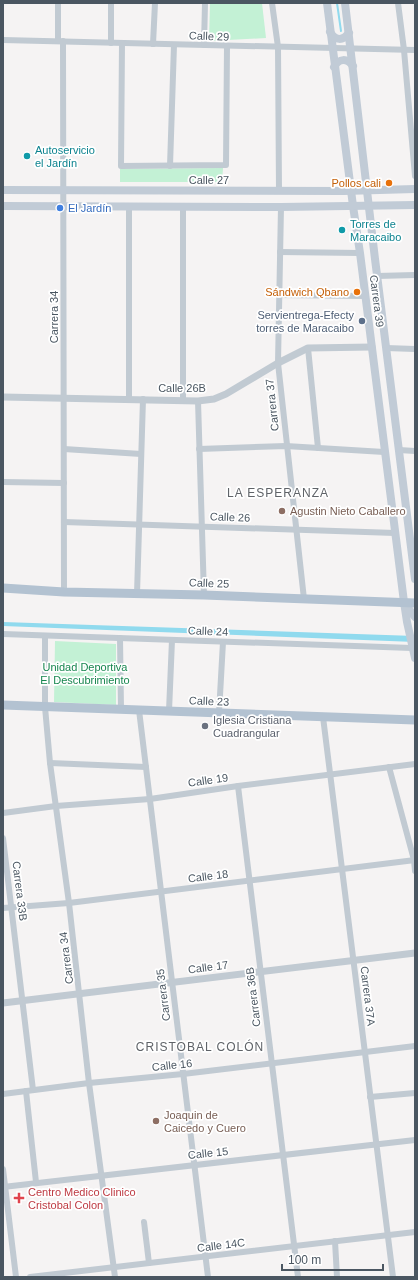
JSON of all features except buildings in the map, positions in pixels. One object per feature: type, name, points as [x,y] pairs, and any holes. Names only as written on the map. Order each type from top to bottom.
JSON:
[{"type":"main road","name":"Carrera 39","points":[[327,3],[350,191],[366,296],[384,452],[404,602],[409,634],[415,658]]},
{"type":"main road","name":"Carrera 39","points":[[345,3],[386,348],[412,536],[415,579]]},
{"type":"main road","points":[[330,32],[336,38],[341,39],[346,37],[349,33]]},
{"type":"main road","points":[[334,67],[338,62],[343,60],[349,61],[353,66]]},
{"type":"main road","name":"Calle 27","points":[[3,190],[350,191],[415,189]]},
{"type":"main road","points":[[3,206],[281,207],[415,205]]},
{"type":"main road","name":"Calle 25","points":[[3,588],[64,592],[204,595],[415,603]]},
{"type":"main road","name":"Carrera 39","points":[[404,602],[415,617]]},
{"type":"main road","name":"Calle 23","points":[[3,705],[415,720]]},
{"type":"street","name":"Carrera 34","points":[[58,3],[61,41],[64,190],[64,592]]},
{"type":"street","points":[[110,3],[111,43]]},
{"type":"street","points":[[153,44],[155,3]]},
{"type":"street","points":[[204,45],[205,3]]},
{"type":"street","points":[[272,3],[278,47],[279,191]]},
{"type":"street","points":[[398,3],[404,50],[415,176]]},
{"type":"street","name":"Calle 29","points":[[3,40],[415,50]]},
{"type":"street","points":[[122,43],[121,166],[226,165],[227,46]]},
{"type":"street","points":[[170,166],[174,44]]},
{"type":"street","points":[[129,207],[129,399]]},
{"type":"street","points":[[183,207],[183,400]]},
{"type":"street","name":"Carrera 37","points":[[281,207],[278,363],[304,599]]},
{"type":"street","points":[[280,252],[360,252]]},
{"type":"street","points":[[377,276],[415,275]]},
{"type":"street","points":[[279,295],[366,296]]},
{"type":"street","name":"Calle 26B","points":[[3,397],[198,401],[214,399],[226,394],[278,363],[308,348],[372,347]]},
{"type":"street","points":[[308,348],[318,448]]},
{"type":"street","points":[[386,348],[415,349]]},
{"type":"street","points":[[136,594],[143,399]]},
{"type":"street","points":[[198,401],[204,595]]},
{"type":"street","points":[[199,449],[286,446],[384,452]]},
{"type":"street","points":[[64,449],[141,454]]},
{"type":"street","points":[[399,450],[415,451]]},
{"type":"street","points":[[3,482],[64,483]]},
{"type":"street","name":"Calle 26","points":[[64,522],[395,532]]},
{"type":"street","name":"Calle 24","points":[[3,634],[223,642],[412,646]]},
{"type":"street","name":"Carrera 34","points":[[46,636],[45,707],[50,763],[80,993],[89,1084],[115,1277]]},
{"type":"street","points":[[120,638],[121,710]]},
{"type":"street","points":[[170,711],[172,640]]},
{"type":"street","points":[[219,713],[223,642]]},
{"type":"street","name":"Carrera 35","points":[[139,710],[208,1277]]},
{"type":"street","name":"Carrera 37A","points":[[323,717],[393,1277]]},
{"type":"street","points":[[50,763],[146,767]]},
{"type":"street","name":"Calle 19","points":[[3,813],[56,806],[150,799],[238,786],[415,764]]},
{"type":"street","points":[[390,767],[414,860],[415,871]]},
{"type":"street","name":"Carrera 36B","points":[[238,786],[298,1277]]},
{"type":"street","name":"Carrera 33B","points":[[3,838],[22,1000],[36,1182]]},
{"type":"street","name":"Calle 18","points":[[3,908],[69,903],[414,860]]},
{"type":"street","name":"Calle 17","points":[[3,1003],[415,953]]},
{"type":"street","name":"Calle 16","points":[[3,1094],[272,1064],[415,1046]]},
{"type":"street","points":[[370,1097],[415,1093]]},
{"type":"street","name":"Calle 15","points":[[4,1187],[36,1182],[415,1140]]},
{"type":"street","points":[[3,1170],[16,1277]]},
{"type":"street","points":[[144,1222],[149,1263]]},
{"type":"street","name":"Calle 14C","points":[[30,1277],[415,1232]]},
{"type":"street","points":[[335,1241],[337,1277]]},
{"type":"green space","points":[[210,3],[262,3],[266,38],[209,41]]},
{"type":"green space","points":[[223,168],[222,182],[120,182],[120,169]]},
{"type":"green space","name":"Unidad Deportiva El Descubrimiento","points":[[55,641],[116,644],[116,705],[54,702]]},
{"type":"water","points":[[3,622],[415,636],[415,642],[3,626]]},
{"type":"waterway","points":[[337,3],[341,31]]},
{"type":"place","name":"Autoservicio el Jardín","points":[[27,156]]},
{"type":"place","name":"Pollos cali","points":[[389,183]]},
{"type":"place","name":"El Jardín","points":[[60,208]]},
{"type":"place","name":"Torres de Maracaibo","points":[[342,230]]},
{"type":"place","name":"Sándwich Qbano","points":[[357,292]]},
{"type":"place","name":"Servientrega-Efecty torres de Maracaibo","points":[[362,321]]},
{"type":"place","name":"Agustin Nieto Caballero","points":[[282,511]]},
{"type":"place","name":"Iglesia Cristiana Cuadrangular","points":[[205,726]]},
{"type":"place","name":"Joaquin de Caicedo y Cuero","points":[[156,1121]]},
{"type":"place","name":"Centro Medico Clinico Cristobal Colon","points":[[19,1198]]},
{"type":"district","name":"LA ESPERANZA","points":[[278,493]]},
{"type":"district","name":"CRISTOBAL COLÓN","points":[[200,1047]]}]
